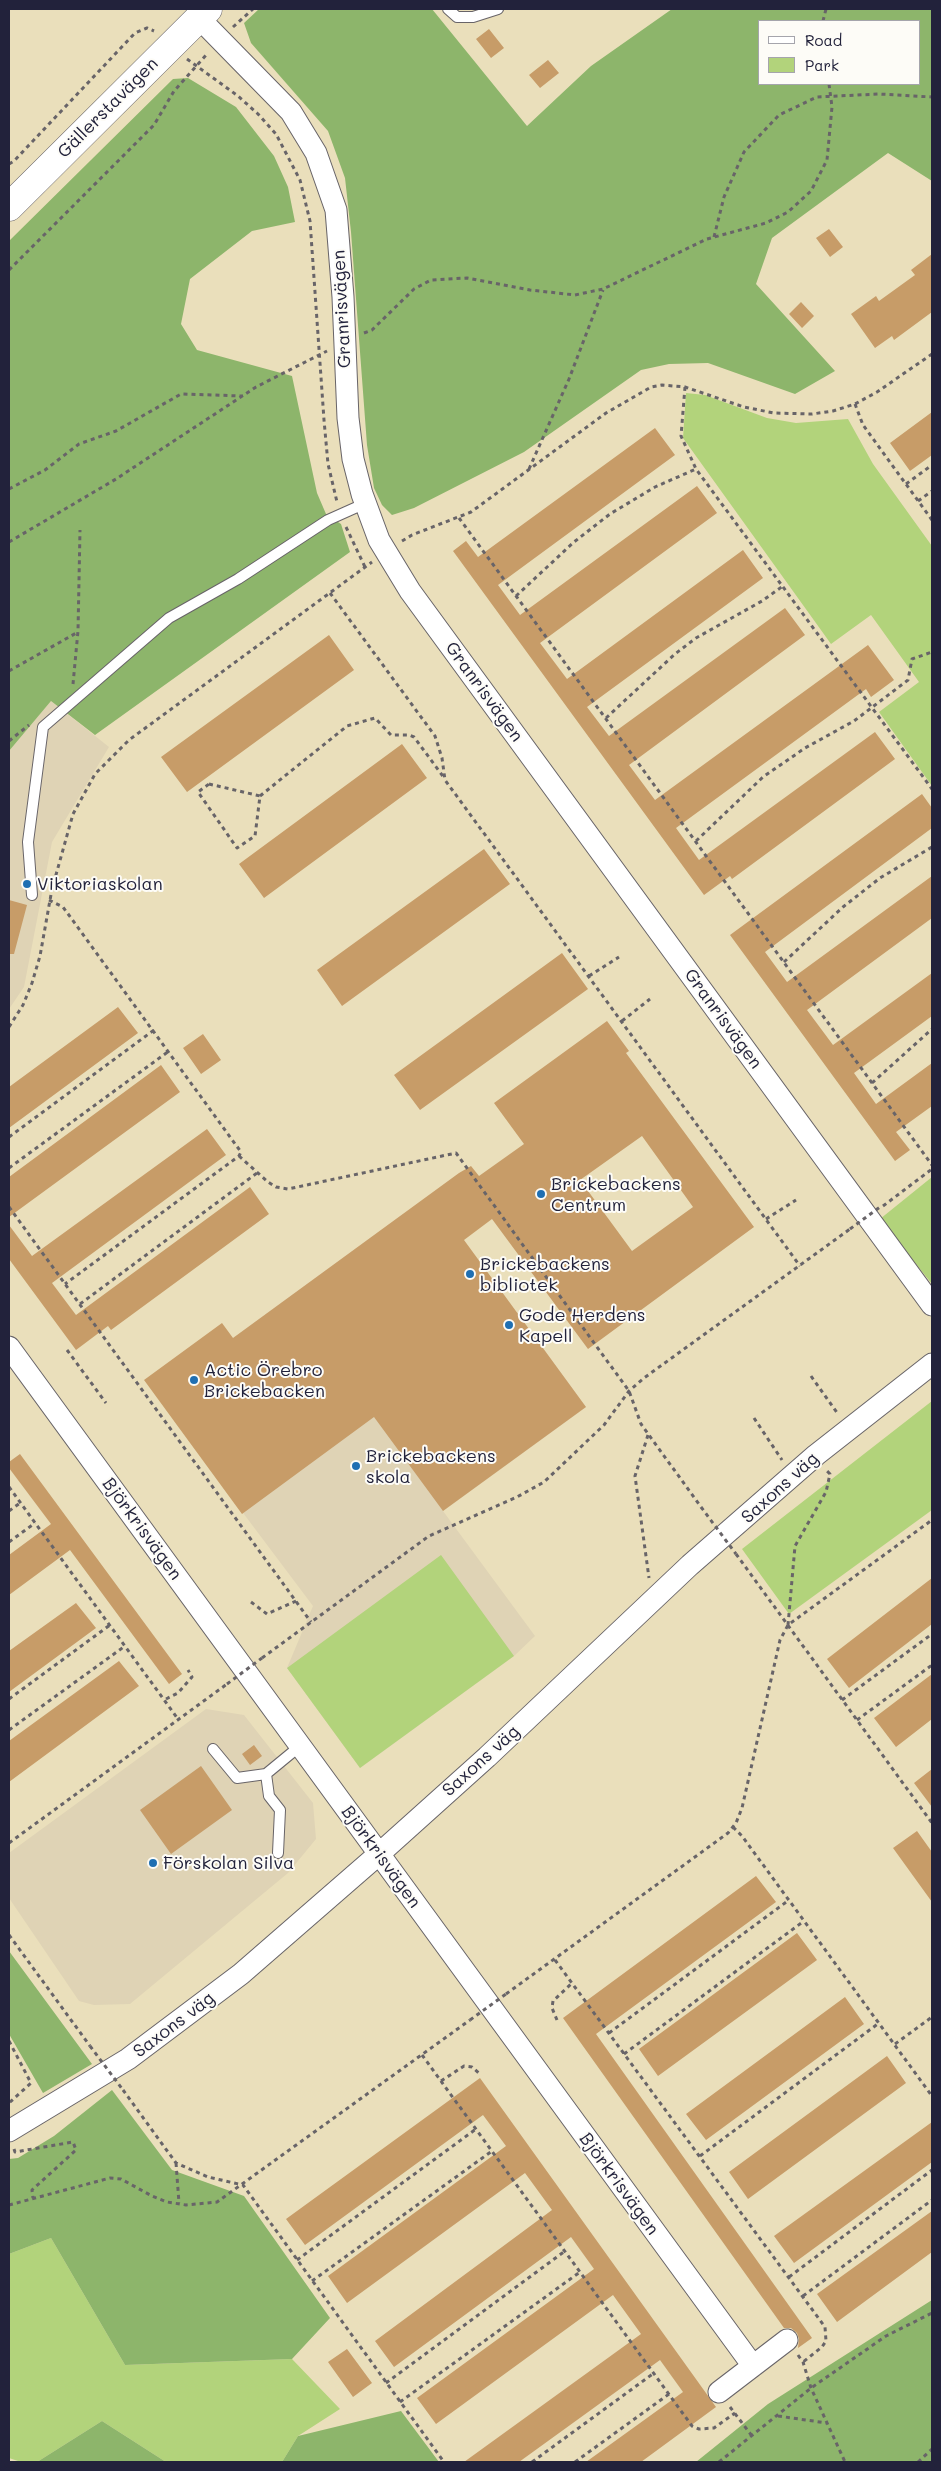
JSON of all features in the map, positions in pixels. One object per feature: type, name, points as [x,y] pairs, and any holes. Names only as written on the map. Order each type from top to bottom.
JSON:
[{"type":"street","name":"Gällerstavägen","points":[[9,207],[170,45],[204,14]]},
{"type":"street","name":"Granrisvägen","points":[[204,14],[291,112],[316,153],[336,210],[348,418],[353,459],[379,540],[410,591],[932,1305]]},
{"type":"street","name":"Björkrisvägen","points":[[9,1347],[753,2366]]},
{"type":"street","name":"Saxons väg","points":[[10,2138],[105,2075],[196,2010],[379,1854],[487,1757],[653,1600],[816,1455],[932,1364]]},
{"type":"street","points":[[719,2392],[787,2340]]},
{"type":"lane","points":[[448,9],[457,16],[473,17],[498,9]]},
{"type":"lane","points":[[32,895],[28,842],[43,728],[169,618],[238,579],[341,514],[366,503]]},
{"type":"lane","points":[[213,1748],[237,1778],[266,1774],[300,1746]]},
{"type":"lane","points":[[266,1774],[270,1796],[280,1810],[278,1853]]},
{"type":"path","points":[[9,164],[14,161],[135,33],[142,29],[153,29],[170,45],[238,96],[258,114],[280,140],[300,180],[310,221],[328,464],[341,514],[365,567]]},
{"type":"path","points":[[9,270],[154,125],[174,91],[196,65]]},
{"type":"path","points":[[9,542],[116,479],[242,396],[319,355],[372,330],[414,289],[431,280],[467,278],[530,290],[575,295],[603,289],[714,237],[766,223],[788,212],[811,191],[827,160],[832,107],[829,85]]},
{"type":"path","points":[[714,237],[724,197],[744,152],[779,115],[817,97],[878,94],[932,97]]},
{"type":"path","points":[[528,470],[568,379],[603,289]]},
{"type":"path","points":[[9,1027],[23,1005],[32,983],[40,956],[50,900],[73,814],[95,774],[129,740],[365,567],[412,534],[471,512],[606,413],[641,392],[662,385],[685,386],[744,407],[797,415],[833,411],[855,404],[877,392],[932,354]]},
{"type":"path","points":[[685,386],[681,436],[696,469],[932,789]]},
{"type":"path","points":[[9,489],[45,470],[78,444],[116,431],[181,394],[242,396]]},
{"type":"path","points":[[855,404],[863,425],[932,520]]},
{"type":"path","points":[[906,484],[932,465]]},
{"type":"path","points":[[516,596],[574,542],[610,514],[655,487],[696,469]]},
{"type":"path","points":[[918,501],[932,491]]},
{"type":"path","points":[[459,518],[932,1165]]},
{"type":"path","points":[[71,703],[78,632],[80,530]]},
{"type":"path","points":[[606,718],[675,654],[696,638],[762,601],[783,586]]},
{"type":"path","points":[[330,593],[435,736],[442,758],[445,780]]},
{"type":"path","points":[[9,671],[78,632]]},
{"type":"path","points":[[696,842],[742,797],[779,765],[805,748],[854,721],[872,708],[908,680],[912,659],[932,652]]},
{"type":"path","points":[[260,796],[209,784],[198,792],[237,848],[255,836],[260,796],[347,726],[375,718],[391,735],[409,735],[414,738],[800,1266]]},
{"type":"path","points":[[784,962],[843,907],[880,878],[932,847]]},
{"type":"path","points":[[50,900],[63,907],[239,1146],[241,1152],[239,1156],[65,1284]]},
{"type":"path","points":[[589,976],[619,956]]},
{"type":"path","points":[[622,1021],[650,999]]},
{"type":"path","points":[[872,1083],[932,1029]]},
{"type":"path","points":[[9,1137],[154,1030]]},
{"type":"path","points":[[9,1168],[169,1052]]},
{"type":"path","points":[[239,1156],[276,1187],[288,1189],[456,1153],[629,1391],[641,1424],[648,1434],[932,1822]]},
{"type":"path","points":[[9,1843],[429,1536],[517,1497],[544,1482],[604,1425],[629,1391],[644,1378],[932,1169]]},
{"type":"path","points":[[80,1304],[257,1173]]},
{"type":"path","points":[[766,1220],[796,1200]]},
{"type":"path","points":[[9,1207],[311,1622]]},
{"type":"path","points":[[67,1350],[106,1403]]},
{"type":"path","points":[[811,1376],[838,1414]]},
{"type":"path","points":[[754,1418],[783,1460]]},
{"type":"path","points":[[648,1434],[635,1476],[653,1600]]},
{"type":"path","points":[[9,2205],[110,2178],[121,2179],[152,2196],[178,2204],[218,2202],[728,1833],[742,1808],[780,1640],[788,1625],[795,1546],[826,1492],[830,1474],[816,1455]]},
{"type":"path","points":[[9,1486],[125,1646],[166,1699],[178,1719]]},
{"type":"path","points":[[9,1511],[20,1503]]},
{"type":"path","points":[[788,1625],[932,1520]]},
{"type":"path","points":[[9,1542],[35,1523]]},
{"type":"path","points":[[251,1602],[267,1614],[296,1601]]},
{"type":"path","points":[[9,1699],[110,1625]]},
{"type":"path","points":[[842,1700],[932,1634]]},
{"type":"path","points":[[9,1730],[125,1646]]},
{"type":"path","points":[[857,1720],[932,1665]]},
{"type":"path","points":[[166,1699],[178,1693],[192,1678],[188,1670]]},
{"type":"path","points":[[733,1827],[742,1836],[932,2096]]},
{"type":"path","points":[[609,2032],[789,1900]]},
{"type":"path","points":[[624,2054],[804,1921]]},
{"type":"path","points":[[9,1935],[176,2163],[208,2177],[243,2185],[444,2462]]},
{"type":"path","points":[[554,1960],[825,2327],[827,2334],[822,2347],[803,2362]]},
{"type":"path","points":[[557,2020],[552,2008],[553,2002],[572,1983]]},
{"type":"path","points":[[895,2044],[932,2017]]},
{"type":"path","points":[[700,2156],[879,2023]]},
{"type":"path","points":[[9,2041],[32,2083],[9,2103]]},
{"type":"path","points":[[422,2055],[692,2426],[699,2429],[714,2428],[735,2413]]},
{"type":"path","points":[[442,2081],[458,2069],[468,2066],[481,2075]]},
{"type":"path","points":[[297,2260],[476,2129]]},
{"type":"path","points":[[10,2138],[15,2152],[73,2142],[76,2150],[32,2190],[33,2198]]},
{"type":"path","points":[[312,2281],[492,2151]]},
{"type":"path","points":[[176,2163],[178,2204]]},
{"type":"path","points":[[789,2277],[932,2170]]},
{"type":"path","points":[[803,2296],[932,2200]]},
{"type":"path","points":[[386,2383],[565,2251]]},
{"type":"path","points":[[400,2402],[580,2272]]},
{"type":"path","points":[[719,2462],[811,2388],[886,2336],[932,2313]]},
{"type":"path","points":[[787,2340],[803,2362],[811,2388],[844,2462]]},
{"type":"path","points":[[532,2462],[654,2373]]},
{"type":"path","points":[[719,2392],[752,2436]]},
{"type":"path","points":[[575,2462],[669,2394]]},
{"type":"path","points":[[777,2416],[827,2423]]},
{"type":"path","points":[[918,2462],[932,2449]]},
{"type":"shaded area","name":"Viktoriaskolan","points":[[51,701],[109,747],[52,842],[24,987],[9,1009],[9,751]]},
{"type":"shaded area","name":"Brickebackens skola","points":[[403,1214],[499,1345],[526,1325],[586,1407],[443,1511],[535,1636],[514,1656],[360,1768],[287,1668],[313,1606],[174,1421],[252,1364],[233,1338]]},
{"type":"shaded area","name":"Förskolan Silva","points":[[206,1709],[244,1715],[313,1803],[316,1839],[288,1873],[130,2004],[94,2005],[79,2001],[9,1898],[9,1853]]},
{"type":"green space","points":[[259,9],[432,9],[527,126],[591,66],[672,9],[932,9],[932,181],[888,153],[772,238],[756,284],[835,371],[795,394],[708,363],[669,364],[641,370],[524,452],[414,508],[392,515],[382,505],[374,488],[367,445],[351,232],[345,178],[328,131],[251,43],[244,23]]},
{"type":"green space","points":[[188,78],[236,107],[274,156],[288,187],[295,222],[252,231],[190,279],[181,324],[197,350],[292,376],[317,493],[326,514],[341,524],[350,552],[95,735],[51,701],[9,751],[9,241],[173,79]]},
{"type":"green space","points":[[686,393],[705,395],[767,418],[796,423],[848,419],[873,464],[932,546],[932,786],[879,712],[919,682],[871,615],[831,644],[683,438]]},
{"type":"green space","points":[[932,1177],[932,1284],[880,1219]]},
{"type":"green space","points":[[932,1401],[932,1510],[789,1614],[742,1549]]},
{"type":"green space","points":[[441,1555],[514,1656],[360,1768],[287,1668]]},
{"type":"green space","points":[[9,1951],[92,2064],[43,2093],[9,2034]]},
{"type":"green space","points":[[112,2090],[172,2170],[244,2196],[330,2318],[292,2359],[125,2365],[51,2238],[9,2254],[9,2159],[18,2158],[54,2136]]},
{"type":"green space","points":[[51,2238],[125,2365],[292,2359],[340,2409],[298,2436],[282,2462],[166,2462],[102,2421],[37,2462],[21,2462],[9,2458],[9,2254]]},
{"type":"green space","points":[[932,2300],[932,2462],[696,2462],[768,2404]]},
{"type":"green space","points":[[401,2411],[439,2462],[282,2462],[298,2436]]},
{"type":"green space","points":[[102,2421],[166,2462],[37,2462]]},
{"type":"building","points":[[489,29],[504,48],[491,58],[476,39]]},
{"type":"building","points":[[548,60],[559,73],[540,88],[529,75]]},
{"type":"building","points":[[829,229],[843,247],[830,257],[816,238]]},
{"type":"building","points":[[932,254],[932,312],[894,340],[892,336],[875,348],[851,314],[876,296],[879,301],[915,275],[911,270]]},
{"type":"building","points":[[801,302],[814,316],[802,328],[789,314]]},
{"type":"building","points":[[932,412],[932,455],[910,471],[890,443]]},
{"type":"building","points":[[655,428],[675,455],[498,585],[520,615],[697,486],[717,513],[540,643],[567,679],[743,550],[763,578],[587,707],[609,736],[785,608],[805,635],[629,765],[655,800],[868,645],[894,680],[871,697],[866,689],[676,828],[699,860],[875,732],[895,759],[732,879],[730,876],[704,895],[453,551],[466,541],[478,557]]},
{"type":"building","points":[[329,635],[354,670],[187,792],[161,757]]},
{"type":"building","points":[[402,744],[427,778],[264,898],[239,864]]},
{"type":"building","points":[[922,794],[932,808],[932,828],[765,952],[787,982],[932,876],[932,918],[807,1010],[833,1045],[932,973],[932,1016],[854,1073],[876,1104],[932,1063],[932,1106],[896,1132],[910,1150],[895,1161],[730,935]]},
{"type":"building","points":[[484,849],[510,884],[342,1006],[317,970]]},
{"type":"building","points":[[9,900],[27,905],[14,954],[9,954]]},
{"type":"building","points":[[562,953],[588,989],[420,1110],[394,1075]]},
{"type":"building","points":[[118,1007],[138,1033],[9,1128],[9,1087]]},
{"type":"building","points":[[607,1021],[629,1051],[626,1053],[754,1227],[588,1349],[492,1219],[464,1240],[586,1407],[443,1511],[374,1417],[242,1514],[144,1380],[222,1323],[233,1338],[459,1173],[471,1166],[479,1176],[524,1144],[494,1103]],"holes":[[[642,1136],[693,1207],[632,1251],[580,1180]]]},
{"type":"building","points":[[203,1034],[221,1060],[201,1074],[183,1048]]},
{"type":"building","points":[[161,1065],[180,1092],[9,1217],[9,1177]]},
{"type":"building","points":[[207,1129],[226,1155],[52,1283],[76,1315],[250,1187],[269,1214],[111,1330],[108,1326],[76,1350],[9,1259],[9,1225],[32,1256]]},
{"type":"building","points":[[20,1454],[182,1674],[169,1684],[70,1550],[9,1595],[9,1555],[51,1524],[9,1468],[9,1462]]},
{"type":"building","points":[[932,1578],[932,1624],[849,1688],[827,1659]]},
{"type":"building","points":[[76,1603],[96,1628],[9,1692],[9,1651]]},
{"type":"building","points":[[119,1661],[139,1686],[9,1782],[9,1741]]},
{"type":"building","points":[[932,1674],[932,1719],[896,1747],[874,1718]]},
{"type":"building","points":[[254,1745],[262,1756],[250,1765],[242,1754]]},
{"type":"building","points":[[201,1766],[232,1810],[171,1854],[140,1810]]},
{"type":"building","points":[[932,1769],[932,1807],[914,1783]]},
{"type":"building","points":[[917,1831],[932,1852],[932,1902],[893,1848]]},
{"type":"building","points":[[756,1876],[776,1902],[596,2034],[812,2338],[798,2348],[799,2339],[797,2333],[791,2328],[784,2328],[563,2018]]},
{"type":"building","points":[[797,1933],[817,1960],[658,2076],[639,2049]]},
{"type":"building","points":[[845,1997],[864,2024],[706,2140],[686,2114]]},
{"type":"building","points":[[887,2056],[906,2083],[748,2199],[729,2172]]},
{"type":"building","points":[[480,2078],[716,2407],[641,2462],[586,2462],[683,2392],[660,2360],[519,2462],[464,2462],[641,2334],[613,2295],[436,2424],[417,2398],[594,2269],[571,2237],[394,2367],[375,2341],[552,2210],[525,2173],[347,2303],[328,2276],[506,2146],[483,2115],[305,2245],[286,2219]]},
{"type":"building","points":[[932,2122],[932,2162],[794,2263],[774,2236]]},
{"type":"building","points":[[932,2211],[932,2252],[837,2322],[817,2294]]},
{"type":"building","points":[[347,2349],[372,2383],[353,2397],[328,2362]]},
{"type":"place","name":"Viktoriaskolan","points":[[27,884]]},
{"type":"place","name":"Brickebackens Centrum","points":[[541,1194]]},
{"type":"place","name":"Brickebackens bibliotek","points":[[470,1274]]},
{"type":"place","name":"Gode Herdens Kapell","points":[[509,1325]]},
{"type":"place","name":"Actic Örebro Brickebacken","points":[[194,1380]]},
{"type":"place","name":"Brickebackens skola","points":[[356,1466]]},
{"type":"place","name":"Förskolan Silva","points":[[153,1863]]}]
